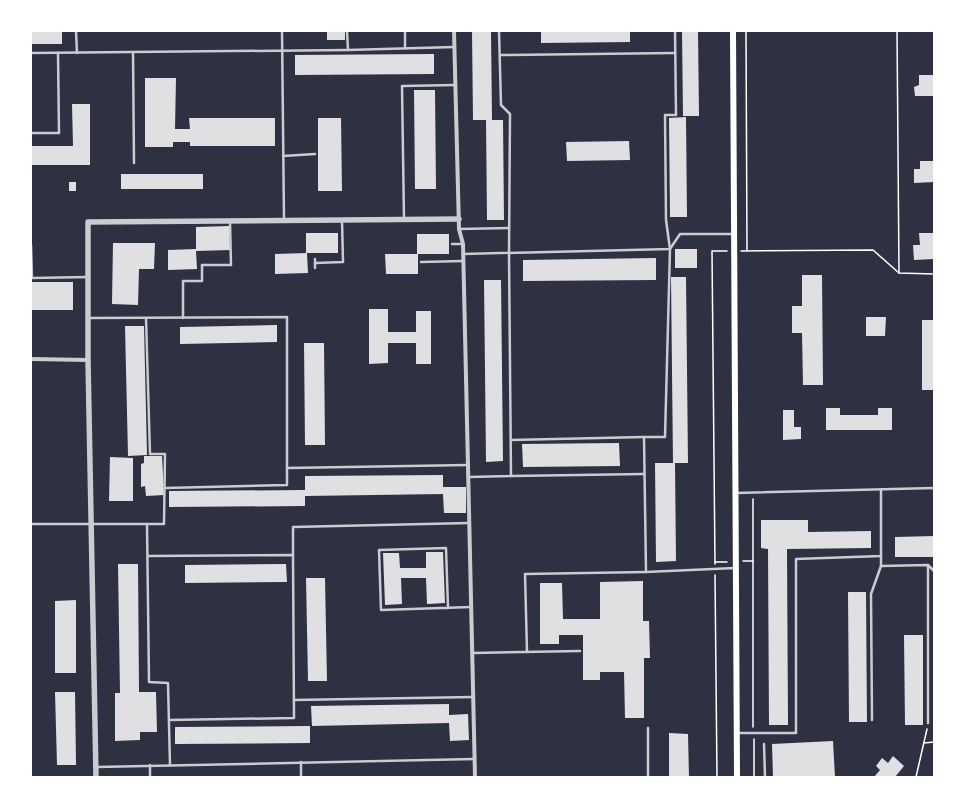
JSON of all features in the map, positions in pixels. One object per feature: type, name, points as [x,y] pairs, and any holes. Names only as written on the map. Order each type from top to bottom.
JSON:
[{"type":"main road","points":[[733,31],[737,777]]},
{"type":"street","points":[[454,31],[458,219],[463,244],[475,777]]},
{"type":"street","points":[[96,777],[88,360],[88,222],[458,219]]},
{"type":"street","points":[[31,359],[88,360]]},
{"type":"lane","points":[[76,31],[77,53]]},
{"type":"lane","points":[[282,31],[284,220]]},
{"type":"lane","points":[[347,31],[348,50]]},
{"type":"lane","points":[[405,31],[405,49]]},
{"type":"lane","points":[[499,31],[501,105],[510,114],[509,253],[511,476]]},
{"type":"lane","points":[[511,440],[666,436],[670,249],[666,220],[665,115],[676,115],[675,31]]},
{"type":"lane","points":[[31,53],[348,50],[454,47]]},
{"type":"lane","points":[[132,52],[134,164]]},
{"type":"lane","points":[[31,133],[59,133],[58,53]]},
{"type":"lane","points":[[500,55],[675,53]]},
{"type":"lane","points":[[404,220],[402,86],[455,85]]},
{"type":"lane","points":[[283,156],[315,154]]},
{"type":"lane","points":[[315,263],[343,262],[342,220]]},
{"type":"lane","points":[[183,318],[183,281],[202,280],[202,265],[231,265],[230,221]]},
{"type":"lane","points":[[459,229],[509,228]]},
{"type":"lane","points":[[670,249],[680,234],[734,234]]},
{"type":"lane","points":[[452,244],[463,244]]},
{"type":"lane","points":[[31,245],[32,278],[88,277]]},
{"type":"lane","points":[[463,254],[670,249]]},
{"type":"lane","points":[[315,259],[315,268]]},
{"type":"lane","points":[[421,262],[463,261]]},
{"type":"lane","points":[[88,318],[287,318],[287,485],[166,488]]},
{"type":"lane","points":[[31,524],[164,524],[166,488],[164,454],[150,454],[146,318]]},
{"type":"lane","points":[[644,437],[646,572]]},
{"type":"lane","points":[[288,468],[468,465]]},
{"type":"lane","points":[[468,477],[644,474]]},
{"type":"lane","points":[[735,493],[934,488]]},
{"type":"lane","points":[[872,720],[871,594],[881,566],[882,556],[881,490]]},
{"type":"lane","points":[[169,720],[294,718],[293,527],[469,523]]},
{"type":"lane","points":[[148,525],[149,682],[168,682],[170,765]]},
{"type":"lane","points":[[448,608],[446,548],[379,550],[381,610],[448,608],[471,606]]},
{"type":"lane","points":[[148,556],[293,555]]},
{"type":"lane","points":[[737,733],[796,732],[796,558],[882,556]]},
{"type":"lane","points":[[881,566],[928,565],[934,571]]},
{"type":"lane","points":[[928,565],[928,723]]},
{"type":"lane","points":[[527,652],[525,574],[646,572],[736,568]]},
{"type":"lane","points":[[472,653],[580,651]]},
{"type":"lane","points":[[294,700],[473,697]]},
{"type":"lane","points":[[648,728],[648,777]]},
{"type":"lane","points":[[764,744],[765,777]]},
{"type":"lane","points":[[96,767],[474,759]]},
{"type":"lane","points":[[301,762],[301,777]]},
{"type":"lane","points":[[150,766],[150,777]]},
{"type":"path","points":[[746,31],[747,251]]},
{"type":"path","points":[[897,31],[899,273]]},
{"type":"path","points":[[717,777],[712,251],[873,250],[899,273],[934,274]]},
{"type":"path","points":[[753,492],[754,777]]},
{"type":"path","points":[[916,777],[928,723]]},
{"type":"path","points":[[924,743],[934,742]]},
{"type":"building","points":[[31,31],[62,31],[62,44],[31,44]]},
{"type":"building","points":[[327,31],[345,31],[345,40],[327,40]]},
{"type":"building","points":[[472,31],[491,31],[492,120],[503,120],[504,220],[487,220],[486,120],[473,120]]},
{"type":"building","points":[[541,31],[630,31],[630,42],[541,43]]},
{"type":"building","points":[[682,31],[698,31],[699,116],[683,116]]},
{"type":"building","points":[[434,54],[434,74],[295,75],[295,55]]},
{"type":"building","points":[[919,75],[934,75],[934,96],[915,96],[914,87],[919,85]]},
{"type":"building","points":[[145,78],[176,78],[175,129],[190,129],[189,118],[275,118],[275,146],[190,146],[190,142],[173,142],[173,147],[145,147]]},
{"type":"building","points":[[414,90],[435,90],[436,189],[415,189]]},
{"type":"building","points":[[72,104],[90,104],[90,165],[31,165],[31,146],[73,146]]},
{"type":"building","points":[[686,117],[687,217],[670,217],[669,118]]},
{"type":"building","points":[[318,118],[341,118],[342,191],[318,191]]},
{"type":"building","points":[[629,141],[630,160],[567,161],[566,142]]},
{"type":"building","points":[[920,161],[934,161],[934,182],[914,183],[914,169],[920,169]]},
{"type":"building","points":[[121,174],[203,174],[203,189],[121,189]]},
{"type":"building","points":[[69,182],[76,182],[76,191],[69,191]]},
{"type":"building","points":[[229,226],[230,250],[196,251],[197,269],[168,270],[168,250],[196,249],[196,227]]},
{"type":"building","points":[[306,233],[338,233],[338,253],[306,253]]},
{"type":"building","points":[[919,233],[934,233],[934,259],[914,260],[913,245],[920,245]]},
{"type":"building","points":[[417,234],[449,234],[449,254],[417,254]]},
{"type":"building","points":[[113,243],[155,243],[154,269],[139,269],[138,305],[112,304]]},
{"type":"building","points":[[675,249],[697,249],[697,268],[675,268]]},
{"type":"building","points":[[307,253],[308,273],[275,274],[275,254]]},
{"type":"building","points":[[385,254],[418,254],[418,274],[386,274]]},
{"type":"building","points":[[656,258],[656,280],[523,281],[523,260]]},
{"type":"building","points":[[802,275],[822,275],[823,385],[803,385],[802,333],[792,333],[792,306],[802,306]]},
{"type":"building","points":[[671,277],[686,277],[688,463],[675,463],[676,561],[656,562],[655,463],[673,463]]},
{"type":"building","points":[[484,280],[501,280],[503,461],[486,462]]},
{"type":"building","points":[[31,282],[73,282],[73,310],[31,310]]},
{"type":"building","points":[[369,309],[388,309],[388,332],[416,332],[416,311],[431,311],[431,364],[416,364],[416,343],[388,343],[388,363],[369,364]]},
{"type":"building","points":[[866,317],[886,317],[885,336],[866,336]]},
{"type":"building","points":[[922,320],[934,320],[934,390],[922,390]]},
{"type":"building","points":[[277,325],[277,342],[180,344],[180,327]]},
{"type":"building","points":[[125,326],[144,326],[147,455],[128,456]]},
{"type":"building","points":[[304,343],[324,343],[325,445],[305,445]]},
{"type":"building","points":[[826,408],[840,408],[840,415],[878,415],[878,408],[892,408],[892,430],[826,430]]},
{"type":"building","points":[[783,410],[794,410],[794,427],[801,427],[801,439],[783,440]]},
{"type":"building","points":[[619,443],[620,466],[523,467],[522,444]]},
{"type":"building","points":[[144,456],[162,456],[164,495],[146,496],[145,486],[141,487],[141,464],[144,463]]},
{"type":"building","points":[[110,457],[133,458],[133,501],[109,501]]},
{"type":"building","points":[[443,475],[443,487],[466,487],[466,513],[444,513],[443,494],[305,496],[305,506],[169,507],[169,491],[305,490],[305,476]]},
{"type":"building","points":[[761,520],[808,520],[808,532],[871,531],[871,548],[787,549],[788,725],[769,725],[768,549],[761,548]]},
{"type":"building","points":[[934,536],[934,557],[895,557],[895,537]]},
{"type":"building","points":[[426,552],[443,552],[445,603],[427,604],[426,578],[401,578],[402,604],[385,605],[383,553],[399,553],[400,568],[426,568]]},
{"type":"building","points":[[118,564],[138,564],[139,692],[156,692],[157,732],[140,732],[140,740],[115,741],[115,693],[120,693]]},
{"type":"building","points":[[286,564],[287,582],[185,583],[185,565]]},
{"type":"building","points":[[306,578],[325,578],[327,681],[308,681]]},
{"type":"building","points":[[643,581],[643,621],[649,621],[650,658],[644,658],[644,718],[625,718],[624,672],[600,672],[600,680],[583,680],[583,635],[559,635],[559,644],[540,644],[540,583],[562,583],[563,619],[600,619],[600,582]]},
{"type":"building","points":[[848,592],[866,592],[867,722],[849,722]]},
{"type":"building","points":[[76,600],[76,673],[55,673],[55,601]]},
{"type":"building","points":[[904,635],[923,635],[923,725],[905,725]]},
{"type":"building","points":[[55,692],[75,692],[76,765],[57,765]]},
{"type":"building","points":[[449,704],[449,715],[468,714],[469,740],[450,741],[449,723],[312,726],[311,706]]},
{"type":"building","points":[[310,726],[310,743],[175,744],[175,727]]},
{"type":"building","points":[[669,733],[688,734],[689,777],[669,777]]},
{"type":"building","points":[[833,741],[835,777],[773,777],[772,744]]},
{"type":"building","points":[[893,756],[904,766],[895,777],[874,777],[880,770],[876,766],[882,758],[888,763]]}]
